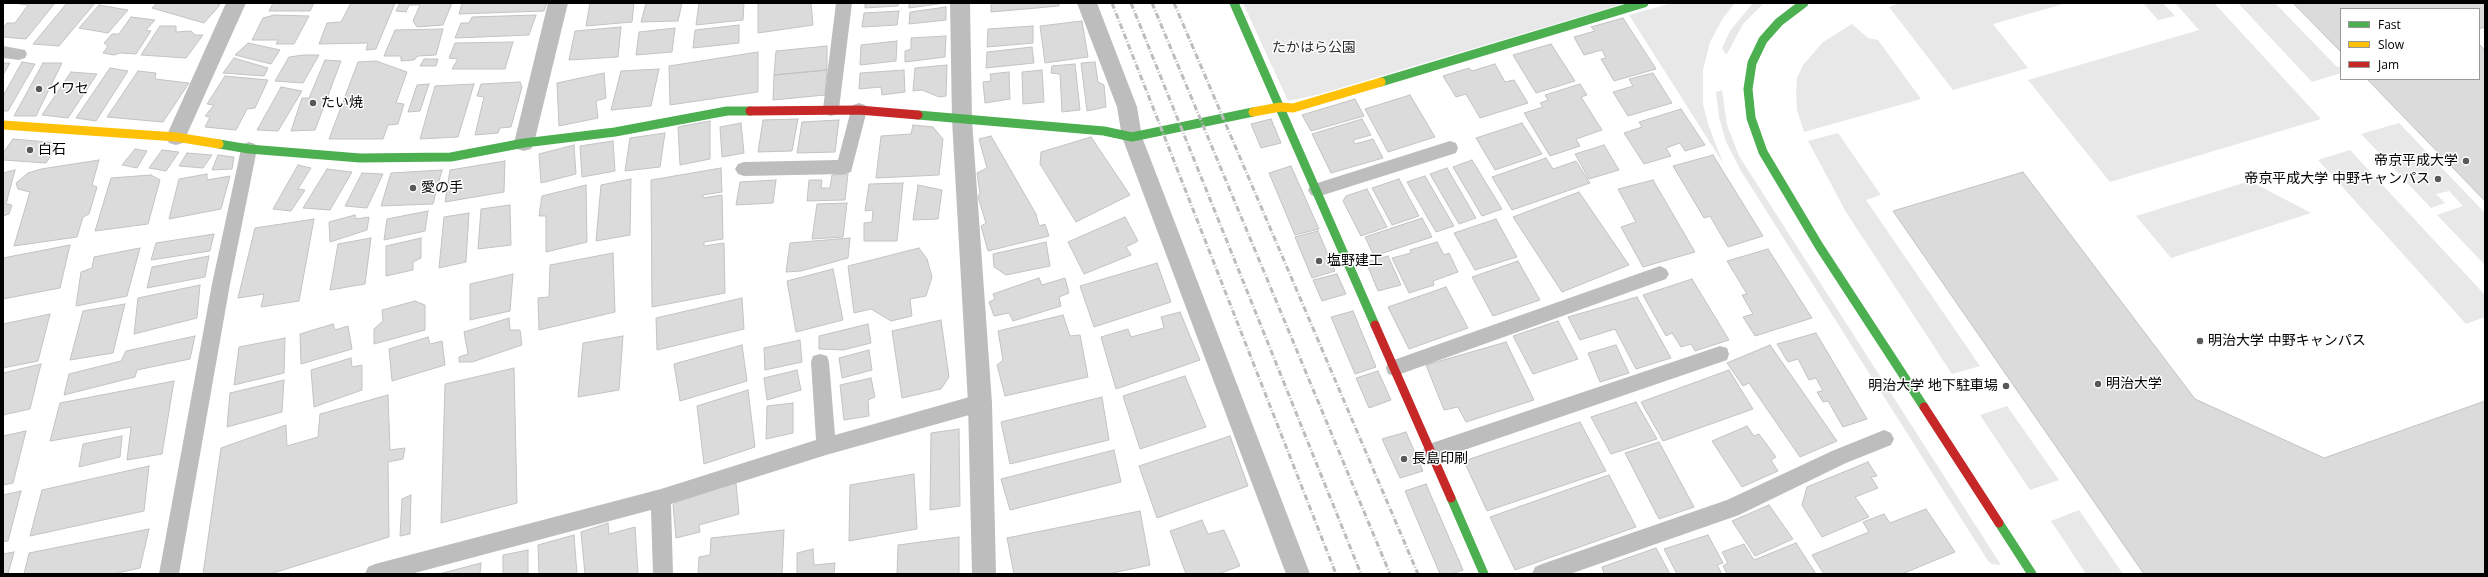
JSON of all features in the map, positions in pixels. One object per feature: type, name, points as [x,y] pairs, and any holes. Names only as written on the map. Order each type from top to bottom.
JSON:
[{"type":"street","points":[[176,137],[236,3]]},
{"type":"street","points":[[524,143],[558,3]]},
{"type":"street","points":[[960,3],[962,120],[980,403],[984,574]]},
{"type":"street","points":[[1087,3],[1127,107],[1132,137],[1298,574]]},
{"type":"street","points":[[1234,3],[1318,190],[1484,574]]},
{"type":"street","points":[[3,125],[176,137],[249,149],[360,158],[443,157],[524,143],[614,132],[726,111],[832,109],[860,110],[962,120],[1104,131],[1132,137],[1280,107],[1293,108],[1644,3]]},
{"type":"street","points":[[1804,3],[1779,22],[1763,40],[1752,63],[1748,89],[1751,118],[1763,152],[1819,246],[2032,574]]},
{"type":"lane","points":[[832,109],[844,3]]},
{"type":"lane","points":[[3,52],[20,54]]},
{"type":"lane","points":[[744,169],[845,167],[860,110]]},
{"type":"lane","points":[[1318,190],[1450,148]]},
{"type":"lane","points":[[170,574],[221,284],[249,149]]},
{"type":"lane","points":[[1395,368],[1660,274]]},
{"type":"lane","points":[[1432,452],[1720,354]]},
{"type":"lane","points":[[820,362],[826,446]]},
{"type":"lane","points":[[374,574],[661,498],[826,446],[980,403]]},
{"type":"lane","points":[[1542,574],[1732,508],[1839,457],[1884,439]]},
{"type":"lane","points":[[661,498],[663,574]]},
{"type":"green space","name":"たかはら公園","points":[[1243,3],[1626,3],[1320,94],[1288,101]]},
{"type":"green space","points":[[1672,3],[1735,3],[1723,18],[1710,42],[1703,70],[1703,104],[1708,124],[1723,163],[1629,15]]},
{"type":"green space","points":[[1753,3],[1764,3],[1743,24],[1727,54],[1725,53],[1722,48],[1730,31]]},
{"type":"green space","points":[[1900,3],[2067,3],[1993,24],[2028,68],[1953,90],[1889,7]]},
{"type":"green space","points":[[2143,3],[2163,3],[2175,16],[2158,20]]},
{"type":"green space","points":[[2175,3],[2214,3],[2321,119],[2110,182],[2028,80],[2199,30]]},
{"type":"green space","points":[[2238,3],[2275,3],[2337,67],[2340,66],[2340,73],[2312,82]]},
{"type":"green space","points":[[1852,24],[1868,38],[1878,40],[1921,99],[1804,132],[1797,110],[1797,78],[1803,65],[1823,42]]},
{"type":"green space","points":[[1722,90],[1727,125],[1739,156],[2001,565],[1992,564],[1988,561],[1741,171],[1726,142],[1719,117],[1716,92]]},
{"type":"green space","points":[[2399,123],[2485,213],[2485,265],[2437,215],[2463,206],[2449,191],[2436,194],[2445,203],[2431,208],[2361,134]]},
{"type":"green space","points":[[1838,133],[1881,195],[1866,200],[1980,366],[1952,374],[1846,212],[1808,141]]},
{"type":"green space","points":[[2350,150],[2485,295],[2485,317],[2466,324],[2318,160]]},
{"type":"green space","points":[[2250,181],[2311,213],[2171,258],[2136,216]]},
{"type":"green space","points":[[2007,406],[2059,480],[2030,490],[1980,415]]},
{"type":"green space","points":[[2079,510],[2123,574],[2086,574],[2051,521]]},
{"type":"building","points":[[13,3],[55,3],[26,39],[3,37],[3,28],[7,23],[15,23],[28,5]]},
{"type":"building","points":[[67,3],[95,3],[59,46],[33,44]]},
{"type":"building","points":[[157,3],[215,3],[220,5],[204,23],[152,8]]},
{"type":"building","points":[[273,3],[314,3],[310,11],[269,11]]},
{"type":"building","points":[[351,3],[395,3],[376,49],[366,50],[368,43],[319,44],[327,23],[341,22]]},
{"type":"building","points":[[400,3],[452,3],[443,25],[417,27],[413,21],[420,5],[409,5],[406,12],[396,11]]},
{"type":"building","points":[[462,3],[547,3],[544,11],[459,14]]},
{"type":"building","points":[[590,3],[634,3],[632,22],[586,26]]},
{"type":"building","points":[[646,3],[682,3],[678,21],[641,22]]},
{"type":"building","points":[[699,3],[744,3],[743,20],[696,25]]},
{"type":"building","points":[[758,3],[811,3],[813,25],[758,33]]},
{"type":"building","points":[[865,3],[899,3],[898,6],[865,8]]},
{"type":"building","points":[[909,3],[945,3],[909,8]]},
{"type":"building","points":[[991,3],[1059,3],[1059,6],[991,12]]},
{"type":"building","points":[[2293,3],[2485,3],[2485,27],[2480,29],[2480,8],[2340,8],[2340,51]]},
{"type":"building","points":[[99,5],[128,10],[108,33],[79,28]]},
{"type":"building","points":[[946,7],[946,20],[909,24],[910,12]]},
{"type":"building","points":[[899,11],[897,25],[862,27],[864,13]]},
{"type":"building","points":[[274,15],[309,16],[294,44],[276,44],[278,40],[252,40],[263,18]]},
{"type":"building","points":[[536,15],[529,35],[455,38],[461,23],[469,23],[472,17]]},
{"type":"building","points":[[131,17],[155,20],[146,30],[151,31],[136,54],[120,53],[114,55],[103,53],[108,46],[104,43],[112,34],[119,34]]},
{"type":"building","points":[[1623,18],[1656,69],[1614,81],[1601,59],[1606,58],[1602,50],[1584,55],[1574,37],[1595,31],[1591,27]]},
{"type":"building","points":[[1082,21],[1088,57],[1045,63],[1040,26]]},
{"type":"building","points":[[739,25],[739,43],[693,48],[695,30]]},
{"type":"building","points":[[160,26],[176,26],[176,32],[191,31],[195,35],[203,35],[186,58],[141,55]]},
{"type":"building","points":[[1033,26],[1033,43],[987,47],[988,29]]},
{"type":"building","points":[[621,27],[618,57],[569,60],[575,31]]},
{"type":"building","points":[[675,28],[672,52],[636,55],[639,32]]},
{"type":"building","points":[[443,29],[436,55],[418,56],[414,60],[401,61],[401,56],[384,56],[395,30]]},
{"type":"building","points":[[946,36],[945,57],[905,62],[905,51],[911,49],[911,38]]},
{"type":"building","points":[[897,41],[896,61],[860,65],[861,45]]},
{"type":"building","points":[[513,42],[505,69],[452,69],[458,59],[449,58],[455,43]]},
{"type":"building","points":[[248,43],[280,50],[271,64],[235,55]]},
{"type":"building","points":[[1551,44],[1575,81],[1536,93],[1513,55]]},
{"type":"building","name":"帝京平成大学","points":[[2480,45],[2485,50],[2485,201],[2368,80],[2480,80]]},
{"type":"building","points":[[827,46],[827,70],[774,75],[776,51]]},
{"type":"building","points":[[1032,47],[1034,63],[986,68],[987,52]]},
{"type":"building","points":[[758,52],[758,92],[670,105],[669,66]]},
{"type":"building","points":[[319,55],[303,83],[275,81],[289,57]]},
{"type":"building","points":[[234,58],[268,68],[264,76],[223,73]]},
{"type":"building","points":[[424,59],[438,59],[436,66],[420,66]]},
{"type":"building","points":[[325,60],[341,61],[315,130],[291,131],[302,98],[309,98]]},
{"type":"building","points":[[376,61],[407,72],[396,103],[404,104],[398,124],[388,125],[383,139],[329,139],[358,62]]},
{"type":"building","points":[[22,62],[35,64],[8,111],[3,111],[3,96]]},
{"type":"building","points":[[1095,62],[1098,82],[1104,85],[1106,107],[1087,111],[1081,63]]},
{"type":"building","points":[[3,63],[10,63],[3,75]]},
{"type":"building","points":[[43,63],[62,63],[36,116],[14,116]]},
{"type":"building","points":[[1075,64],[1080,110],[1062,112],[1060,74],[1051,73],[1052,66]]},
{"type":"building","points":[[1495,64],[1505,82],[1514,80],[1528,103],[1480,118],[1466,94],[1456,97],[1443,76],[1469,68],[1472,71]]},
{"type":"building","points":[[947,65],[946,96],[939,97],[922,90],[913,91],[915,68]]},
{"type":"building","points":[[110,68],[128,71],[96,121],[76,118]]},
{"type":"building","points":[[659,69],[651,106],[611,110],[621,71]]},
{"type":"building","points":[[827,70],[825,95],[773,100],[774,75]]},
{"type":"building","points":[[904,70],[905,92],[882,95],[881,87],[859,89],[860,73]]},
{"type":"building","points":[[1042,70],[1044,102],[1023,104],[1022,72]]},
{"type":"building","points":[[138,71],[156,73],[155,79],[189,83],[163,122],[107,117]]},
{"type":"building","points":[[71,72],[97,74],[68,118],[42,115]]},
{"type":"building","points":[[1009,72],[1010,99],[985,103],[983,82],[991,81],[990,74]]},
{"type":"building","points":[[604,73],[606,98],[596,101],[598,118],[559,126],[557,83]]},
{"type":"building","points":[[1653,73],[1672,103],[1628,116],[1613,92],[1633,86],[1629,79]]},
{"type":"building","points":[[225,76],[268,80],[255,108],[247,109],[236,130],[205,127],[210,117],[205,116],[214,105],[207,104]]},
{"type":"building","points":[[520,82],[522,87],[511,127],[500,128],[498,133],[475,135],[484,97],[477,96],[481,84]]},
{"type":"building","points":[[429,84],[420,111],[408,112],[417,85]]},
{"type":"building","points":[[474,84],[458,137],[420,139],[435,86]]},
{"type":"building","points":[[1580,84],[1587,95],[1581,97],[1602,130],[1576,139],[1580,146],[1550,156],[1524,113],[1543,107],[1540,103],[1548,100],[1545,95]]},
{"type":"building","points":[[281,87],[302,91],[278,131],[257,130]]},
{"type":"building","points":[[1410,95],[1435,137],[1388,152],[1365,109]]},
{"type":"building","points":[[1355,99],[1364,116],[1311,131],[1302,115]]},
{"type":"building","points":[[1681,109],[1705,145],[1685,151],[1680,143],[1666,148],[1671,156],[1644,164],[1624,133],[1642,127],[1639,122]]},
{"type":"building","points":[[798,119],[792,151],[758,152],[763,120]]},
{"type":"building","points":[[1271,119],[1281,143],[1261,148],[1251,124]]},
{"type":"building","points":[[1362,119],[1371,135],[1353,140],[1355,144],[1373,139],[1383,158],[1331,173],[1312,134]]},
{"type":"building","points":[[839,120],[835,152],[797,153],[802,122]]},
{"type":"building","points":[[710,121],[710,159],[680,165],[678,127]]},
{"type":"building","points":[[741,123],[744,153],[722,157],[720,127]]},
{"type":"building","points":[[1522,123],[1542,154],[1495,170],[1476,138]]},
{"type":"building","points":[[913,125],[933,127],[943,139],[939,175],[876,178],[881,136],[911,134]]},
{"type":"building","points":[[665,133],[660,167],[625,171],[630,138]]},
{"type":"building","points":[[991,136],[1036,214],[1039,226],[1045,224],[1049,236],[988,251],[981,226],[986,223],[978,197],[980,193],[977,173],[987,168],[979,139]]},
{"type":"building","points":[[1091,137],[1130,195],[1076,222],[1040,164],[1041,152]]},
{"type":"building","points":[[13,139],[59,143],[46,163],[3,160],[3,153]]},
{"type":"building","points":[[613,141],[615,171],[582,177],[580,146]]},
{"type":"building","points":[[574,145],[576,174],[541,183],[539,154]]},
{"type":"building","points":[[1604,145],[1619,170],[1589,179],[1575,154]]},
{"type":"building","points":[[135,149],[147,151],[137,168],[122,165]]},
{"type":"building","points":[[162,150],[179,152],[166,171],[149,168]]},
{"type":"building","points":[[187,153],[212,155],[203,168],[179,166]]},
{"type":"building","points":[[218,155],[234,157],[232,169],[212,170]]},
{"type":"building","points":[[1713,155],[1763,236],[1728,247],[1710,216],[1704,218],[1673,166]]},
{"type":"building","points":[[1546,158],[1553,169],[1576,161],[1590,183],[1512,210],[1492,177]]},
{"type":"building","points":[[99,160],[92,185],[97,187],[89,214],[83,217],[77,237],[14,246],[30,192],[18,189],[16,183],[28,173],[41,169]]},
{"type":"building","points":[[1472,160],[1502,209],[1482,216],[1453,167]]},
{"type":"building","points":[[505,161],[504,192],[445,202],[450,170]]},
{"type":"building","points":[[298,165],[311,168],[298,189],[305,190],[291,211],[273,209]]},
{"type":"building","points":[[1291,166],[1319,229],[1295,235],[1269,173]]},
{"type":"building","points":[[721,168],[722,192],[703,195],[703,198],[722,195],[723,239],[704,242],[704,246],[724,243],[725,293],[652,307],[651,180]]},
{"type":"building","points":[[1447,168],[1476,218],[1459,224],[1430,174]]},
{"type":"building","points":[[327,169],[352,172],[330,210],[303,208]]},
{"type":"building","points":[[15,170],[6,204],[12,205],[9,214],[3,216],[3,173]]},
{"type":"building","points":[[442,170],[433,204],[381,206],[391,173]]},
{"type":"building","name":"明治大学","points":[[2023,172],[2195,399],[2324,458],[2485,401],[2485,574],[2144,574],[1893,211]]},
{"type":"building","points":[[362,173],[383,174],[367,208],[345,206]]},
{"type":"building","points":[[207,174],[207,180],[230,176],[221,209],[169,219],[179,179]]},
{"type":"building","points":[[848,174],[845,200],[807,201],[809,180],[822,180],[821,188],[830,188],[832,175]]},
{"type":"building","points":[[151,175],[160,180],[148,224],[95,231],[111,178]]},
{"type":"building","points":[[1425,176],[1454,226],[1436,232],[1407,182]]},
{"type":"building","points":[[631,179],[630,235],[596,241],[601,185]]},
{"type":"building","points":[[1399,179],[1419,216],[1392,225],[1372,188]]},
{"type":"building","points":[[776,180],[773,203],[736,205],[740,182]]},
{"type":"building","points":[[1653,180],[1695,252],[1643,267],[1621,227],[1636,222],[1618,189]]},
{"type":"building","points":[[903,183],[897,241],[864,241],[864,223],[872,222],[873,210],[865,211],[869,184]]},
{"type":"building","points":[[586,185],[587,242],[546,252],[546,216],[539,216],[542,196]]},
{"type":"building","points":[[918,185],[942,190],[938,219],[913,220]]},
{"type":"building","points":[[1367,189],[1387,227],[1361,236],[1343,201],[1346,196]]},
{"type":"building","points":[[1579,192],[1629,265],[1562,292],[1513,217]]},
{"type":"building","points":[[847,203],[843,237],[812,239],[817,204]]},
{"type":"building","points":[[510,205],[511,245],[478,249],[481,209]]},
{"type":"building","points":[[428,211],[425,231],[384,240],[387,219]]},
{"type":"building","points":[[469,213],[466,262],[439,268],[444,217]]},
{"type":"building","points":[[355,215],[356,219],[369,217],[367,230],[330,242],[329,222]]},
{"type":"building","points":[[1125,217],[1138,241],[1126,247],[1131,255],[1084,274],[1068,242]]},
{"type":"building","points":[[1422,218],[1432,237],[1374,256],[1365,237]]},
{"type":"building","points":[[314,219],[299,301],[261,307],[264,294],[238,298],[255,228]]},
{"type":"building","points":[[1496,219],[1517,257],[1475,270],[1454,233]]},
{"type":"building","points":[[1318,231],[1335,271],[1312,278],[1295,237]]},
{"type":"building","points":[[214,234],[210,251],[151,260],[156,243]]},
{"type":"building","points":[[371,238],[365,284],[330,290],[338,244]]},
{"type":"building","points":[[421,238],[421,258],[413,262],[413,270],[386,276],[386,246]]},
{"type":"building","points":[[850,238],[848,258],[801,271],[786,272],[790,243]]},
{"type":"building","points":[[1046,242],[1050,266],[1006,275],[994,267],[993,254]]},
{"type":"building","points":[[1437,242],[1444,255],[1449,253],[1458,272],[1433,281],[1434,285],[1409,293],[1392,258],[1411,253],[1410,250]]},
{"type":"building","points":[[70,245],[60,288],[3,299],[3,258]]},
{"type":"building","points":[[140,248],[127,296],[76,306],[81,272],[92,268],[94,257]]},
{"type":"building","points":[[919,248],[927,259],[932,277],[926,296],[910,299],[912,316],[891,321],[871,309],[854,313],[848,266]]},
{"type":"building","points":[[1768,249],[1812,318],[1755,336],[1743,317],[1753,314],[1742,295],[1747,294],[1727,261]]},
{"type":"building","points":[[613,253],[615,312],[539,330],[538,298],[549,297],[550,265]]},
{"type":"building","points":[[209,256],[205,277],[147,288],[152,267]]},
{"type":"building","points":[[1388,256],[1401,285],[1378,291],[1366,262]]},
{"type":"building","points":[[1518,261],[1540,300],[1493,316],[1472,277]]},
{"type":"building","points":[[1157,263],[1171,302],[1094,327],[1080,286]]},
{"type":"building","points":[[833,269],[843,320],[796,332],[787,281]]},
{"type":"building","points":[[513,274],[510,311],[470,320],[470,284]]},
{"type":"building","points":[[1337,274],[1346,294],[1322,301],[1313,280]]},
{"type":"building","points":[[1039,278],[1042,285],[1065,278],[1069,293],[1059,297],[1061,306],[1013,321],[1009,313],[994,316],[989,302],[995,299],[993,294]]},
{"type":"building","points":[[1692,279],[1729,340],[1695,351],[1691,344],[1681,347],[1672,333],[1666,336],[1643,295]]},
{"type":"building","points":[[200,285],[197,318],[134,334],[138,298]]},
{"type":"building","points":[[1446,287],[1468,328],[1409,349],[1388,307]]},
{"type":"building","points":[[1637,297],[1671,358],[1636,369],[1615,329],[1580,340],[1568,317]]},
{"type":"building","points":[[742,298],[744,329],[657,350],[656,318]]},
{"type":"building","points":[[415,301],[425,305],[425,330],[374,344],[374,329],[383,321],[382,310]]},
{"type":"building","points":[[125,304],[113,353],[70,360],[83,311]]},
{"type":"building","points":[[1353,311],[1376,367],[1355,374],[1331,317]]},
{"type":"building","points":[[1180,312],[1200,360],[1116,389],[1101,337],[1128,329],[1131,337],[1164,328],[1161,317]]},
{"type":"building","points":[[50,314],[38,361],[3,368],[3,324]]},
{"type":"building","points":[[1063,315],[1070,336],[1080,335],[1088,377],[1005,396],[997,365],[1003,360],[998,331]]},
{"type":"building","points":[[509,318],[510,330],[520,330],[522,345],[472,362],[459,362],[459,357],[468,354],[464,332]]},
{"type":"building","points":[[941,320],[949,377],[941,389],[902,398],[892,331]]},
{"type":"building","points":[[1558,321],[1578,359],[1533,374],[1513,336]]},
{"type":"building","points":[[333,324],[335,330],[348,326],[352,349],[301,364],[300,334]]},
{"type":"building","points":[[868,324],[871,343],[843,350],[819,349],[819,336]]},
{"type":"building","points":[[1816,333],[1867,419],[1843,427],[1828,401],[1823,402],[1817,392],[1823,391],[1816,378],[1809,380],[1798,359],[1788,362],[1777,344]]},
{"type":"building","points":[[195,336],[190,359],[137,370],[135,377],[64,395],[69,374],[121,361],[126,351]]},
{"type":"building","points":[[623,336],[619,390],[578,397],[583,343]]},
{"type":"building","points":[[428,337],[430,344],[442,341],[445,365],[392,381],[389,349]]},
{"type":"building","points":[[285,338],[284,373],[234,385],[239,347]]},
{"type":"building","points":[[800,340],[802,362],[765,370],[764,348]]},
{"type":"building","points":[[1506,342],[1534,400],[1466,422],[1458,407],[1444,410],[1426,365]]},
{"type":"building","points":[[742,345],[747,381],[680,401],[674,364]]},
{"type":"building","points":[[1616,345],[1629,373],[1600,382],[1588,353]]},
{"type":"building","points":[[1770,345],[1837,441],[1800,457],[1749,383],[1743,386],[1727,363]]},
{"type":"building","points":[[869,350],[872,370],[842,378],[839,358]]},
{"type":"building","points":[[351,358],[352,367],[362,365],[362,390],[314,407],[311,370]]},
{"type":"building","points":[[41,364],[30,409],[3,415],[3,373]]},
{"type":"building","points":[[514,368],[517,503],[441,523],[445,384]]},
{"type":"building","points":[[797,370],[801,390],[767,400],[764,378]]},
{"type":"building","points":[[1729,370],[1753,409],[1663,441],[1641,402]]},
{"type":"building","points":[[1378,371],[1391,400],[1369,408],[1356,378]]},
{"type":"building","points":[[1185,376],[1206,427],[1140,449],[1123,396]]},
{"type":"building","points":[[871,378],[875,397],[868,400],[869,416],[844,420],[840,385]]},
{"type":"building","points":[[284,380],[282,412],[227,427],[230,393]]},
{"type":"building","points":[[174,381],[162,454],[127,460],[131,427],[50,441],[60,403]]},
{"type":"building","points":[[748,390],[755,447],[704,464],[697,406]]},
{"type":"building","points":[[388,395],[390,450],[405,448],[403,459],[388,462],[389,537],[270,574],[203,574],[221,448],[286,425],[287,446],[318,437],[320,414]]},
{"type":"building","points":[[1102,397],[1109,440],[1010,464],[1001,422]]},
{"type":"building","points":[[1636,402],[1657,439],[1611,454],[1591,417]]},
{"type":"building","points":[[793,403],[793,433],[766,439],[767,406]]},
{"type":"building","points":[[1580,422],[1606,471],[1487,511],[1464,461]]},
{"type":"building","points":[[1747,426],[1754,436],[1759,434],[1776,457],[1771,460],[1778,471],[1742,487],[1712,441]]},
{"type":"building","points":[[959,429],[960,506],[930,510],[931,433]]},
{"type":"building","points":[[26,431],[13,483],[3,485],[3,436]]},
{"type":"building","points":[[1406,432],[1423,471],[1400,478],[1382,439]]},
{"type":"building","points":[[122,436],[120,457],[79,467],[83,444]]},
{"type":"building","points":[[1230,436],[1248,486],[1157,518],[1139,466]]},
{"type":"building","points":[[1659,442],[1694,507],[1659,519],[1625,453]]},
{"type":"building","points":[[1114,450],[1121,482],[1010,510],[1001,479]]},
{"type":"building","points":[[1868,462],[1877,476],[1871,477],[1878,488],[1855,497],[1869,517],[1822,537],[1802,505],[1807,487]]},
{"type":"building","points":[[149,466],[144,511],[30,536],[42,490]]},
{"type":"building","points":[[914,474],[917,529],[849,541],[850,485]]},
{"type":"building","points":[[1609,475],[1636,527],[1515,570],[1490,517]]},
{"type":"building","points":[[736,483],[739,514],[699,525],[700,532],[676,538],[673,505],[679,498]]},
{"type":"building","points":[[1426,484],[1463,570],[1452,574],[1440,574],[1405,491]]},
{"type":"building","points":[[21,491],[8,541],[3,542],[3,495]]},
{"type":"building","points":[[411,495],[410,534],[400,536],[402,499]]},
{"type":"building","points":[[1769,505],[1793,539],[1755,556],[1732,521]]},
{"type":"building","points":[[1926,509],[1955,552],[1902,574],[1824,574],[1812,555],[1869,532],[1863,522],[1884,514],[1890,523]]},
{"type":"building","points":[[1140,511],[1150,565],[1108,574],[1014,574],[1007,538]]},
{"type":"building","points":[[1202,520],[1208,534],[1224,530],[1240,566],[1218,574],[1186,574],[1170,531]]},
{"type":"building","points":[[608,523],[609,534],[635,527],[638,574],[585,574],[581,532]]},
{"type":"building","points":[[149,529],[140,568],[113,574],[24,574],[29,553]]},
{"type":"building","points":[[784,530],[782,574],[698,574],[699,557],[710,555],[711,538]]},
{"type":"building","points":[[574,535],[577,574],[539,574],[538,545]]},
{"type":"building","points":[[1708,535],[1723,563],[1717,565],[1722,574],[1677,574],[1664,549]]},
{"type":"building","points":[[959,537],[959,574],[897,574],[898,545]]},
{"type":"building","points":[[1796,543],[1816,574],[1727,574],[1723,566],[1728,563],[1722,552],[1744,544],[1754,560]]},
{"type":"building","points":[[1656,548],[1670,574],[1604,574],[1602,567]]},
{"type":"building","points":[[813,549],[814,565],[835,563],[834,574],[797,574],[797,553]]},
{"type":"building","points":[[528,550],[528,574],[503,574],[503,555]]},
{"type":"building","points":[[14,552],[8,574],[3,574],[3,554]]},
{"type":"building","points":[[481,563],[480,574],[439,574]]},
{"type":"railway","points":[[1112,3],[1336,574]]},
{"type":"railway","points":[[1131,3],[1361,574]]},
{"type":"railway","points":[[1152,3],[1390,574]]},
{"type":"railway","points":[[1174,3],[1418,574]]},
{"type":"traffic: fast","points":[[1234,3],[1375,325]]},
{"type":"traffic: fast","points":[[1381,82],[1644,3]]},
{"type":"traffic: fast","points":[[1804,3],[1779,22],[1763,40],[1752,63],[1748,89],[1751,118],[1763,152],[1819,246],[1924,407]]},
{"type":"traffic: fast","points":[[219,144],[249,149],[360,158],[451,157],[524,143],[615,132],[727,111],[750,111]]},
{"type":"traffic: fast","points":[[918,115],[1104,131],[1132,137],[1253,112]]},
{"type":"traffic: fast","points":[[1451,498],[1484,574]]},
{"type":"traffic: fast","points":[[1999,523],[2032,574]]},
{"type":"traffic: slow","points":[[1253,112],[1280,107],[1293,108],[1381,82]]},
{"type":"traffic: slow","points":[[3,125],[176,137],[219,144]]},
{"type":"traffic: jam","points":[[750,111],[859,110],[918,115]]},
{"type":"traffic: jam","points":[[1375,325],[1451,498]]},
{"type":"traffic: jam","points":[[1924,407],[1999,523]]},
{"type":"place","name":"イワセ","points":[[39,89]]},
{"type":"place","name":"たい焼","points":[[313,103]]},
{"type":"place","name":"白石","points":[[30,150]]},
{"type":"place","name":"帝京平成大学","points":[[2466,161]]},
{"type":"place","name":"帝京平成大学 中野キャンパス","points":[[2438,179]]},
{"type":"place","name":"愛の手","points":[[413,188]]},
{"type":"place","name":"塩野建工","points":[[1319,261]]},
{"type":"place","name":"明治大学 中野キャンパス","points":[[2200,341]]},
{"type":"place","name":"明治大学","points":[[2098,384]]},
{"type":"place","name":"明治大学 地下駐車場","points":[[2006,386]]},
{"type":"place","name":"長島印刷","points":[[1404,459]]}]
